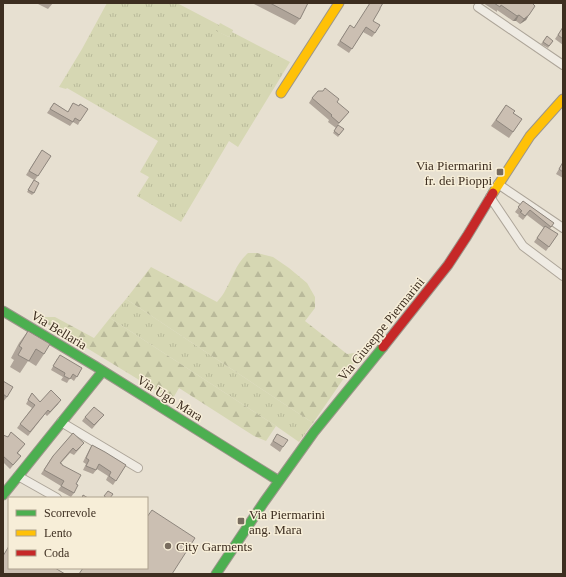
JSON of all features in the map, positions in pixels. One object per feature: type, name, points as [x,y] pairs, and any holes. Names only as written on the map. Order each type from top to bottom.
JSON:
[{"type":"street","points":[[281,93],[339,3]]},
{"type":"street","points":[[478,7],[563,65]]},
{"type":"street","name":"Via Giuseppe Piermarini","points":[[216,574],[279,482],[324,420],[437,280],[455,254],[498,184],[536,128],[563,99]]},
{"type":"street","points":[[498,184],[563,228]]},
{"type":"street","points":[[490,197],[523,246],[563,276]]},
{"type":"street","name":"Via Bellaria","points":[[3,311],[102,372]]},
{"type":"street","points":[[3,495],[102,372]]},
{"type":"street","name":"Via Ugo Mara","points":[[102,372],[279,482]]},
{"type":"street","points":[[61,422],[138,468]]},
{"type":"street","points":[[18,476],[55,497]]},
{"type":"green space","points":[[107,3],[177,3],[219,25],[217,31],[229,37],[232,32],[290,62],[238,147],[229,141],[181,222],[137,196],[149,177],[140,172],[158,141],[67,88],[59,87]]},
{"type":"green space","points":[[220,23],[233,30],[229,37],[216,31]]},
{"type":"green space","points":[[248,253],[257,253],[273,257],[307,283],[315,297],[315,308],[305,321],[347,354],[362,352],[313,423],[126,299],[151,267],[217,302],[224,293],[237,266]]},
{"type":"green space","points":[[126,299],[313,423],[299,442],[110,318]]},
{"type":"green space","points":[[36,317],[55,317],[94,338],[110,318],[276,426],[266,441],[254,436],[179,388],[172,400]]},
{"type":"building","points":[[270,3],[308,3],[300,19]]},
{"type":"building","points":[[370,3],[383,3],[373,21],[380,25],[375,33],[366,27],[352,49],[340,41],[350,25],[354,28]]},
{"type":"building","points":[[494,3],[532,3],[535,6],[529,15],[524,19],[501,5],[500,7]]},
{"type":"building","points":[[563,27],[563,39],[558,35]]},
{"type":"building","points":[[547,36],[553,41],[549,46],[543,42]]},
{"type":"building","points":[[325,88],[339,99],[337,102],[349,112],[339,123],[312,98],[318,91],[323,91]]},
{"type":"building","points":[[54,103],[68,112],[73,103],[79,106],[80,104],[88,109],[80,121],[75,118],[73,122],[50,109]]},
{"type":"building","points":[[506,105],[515,111],[513,113],[522,119],[513,132],[496,120]]},
{"type":"building","points":[[338,125],[344,129],[339,135],[334,131]]},
{"type":"building","points":[[42,150],[51,156],[38,176],[29,171]]},
{"type":"building","points":[[563,162],[563,172],[559,169]]},
{"type":"building","points":[[34,180],[39,183],[34,193],[28,190]]},
{"type":"building","points":[[523,201],[554,223],[551,227],[530,210],[525,216],[520,212],[522,211],[518,207]]},
{"type":"building","points":[[545,226],[558,234],[549,247],[537,238]]},
{"type":"building","points":[[28,331],[50,344],[44,354],[36,349],[29,361],[18,355],[22,348],[19,346]]},
{"type":"building","points":[[60,355],[82,368],[77,377],[73,374],[70,379],[64,376],[65,373],[53,366]]},
{"type":"building","points":[[3,381],[13,387],[7,397],[3,394]]},
{"type":"building","points":[[51,390],[61,400],[50,412],[48,410],[30,432],[20,424],[35,405],[28,400],[32,393],[40,402]]},
{"type":"building","points":[[94,407],[104,415],[94,425],[85,417]]},
{"type":"building","points":[[11,432],[25,444],[17,453],[21,456],[13,465],[3,456],[3,435],[8,437]]},
{"type":"building","points":[[73,433],[84,443],[76,451],[73,448],[60,463],[81,475],[76,484],[78,485],[74,493],[61,486],[64,481],[44,470],[53,456]]},
{"type":"building","points":[[277,434],[288,440],[283,447],[273,441]]},
{"type":"building","points":[[92,445],[126,465],[116,481],[109,476],[111,472],[99,464],[96,470],[86,466],[89,460],[86,458]]},
{"type":"building","points":[[108,491],[113,494],[111,497],[104,496]]},
{"type":"building","name":"City Garments","points":[[152,510],[195,538],[172,574],[79,574],[82,569],[148,569],[148,516]]},
{"type":"building","points":[[8,548],[8,569],[57,569],[65,574],[3,574],[3,556]]},
{"type":"traffic: fast","points":[[3,311],[95,366],[279,481]]},
{"type":"traffic: fast","points":[[216,574],[264,502],[314,432],[383,347]]},
{"type":"traffic: fast","points":[[3,495],[102,372]]},
{"type":"traffic: slow","points":[[281,93],[339,3]]},
{"type":"traffic: slow","points":[[493,193],[530,136],[563,99]]},
{"type":"traffic: jam","points":[[383,347],[448,265],[493,193]]},
{"type":"place","name":"Via Piermarini fr. dei Pioppi","points":[[500,172]]},
{"type":"place","name":"Via Piermarini ang. Mara","points":[[241,521]]},
{"type":"place","name":"City Garments","points":[[168,546]]}]
